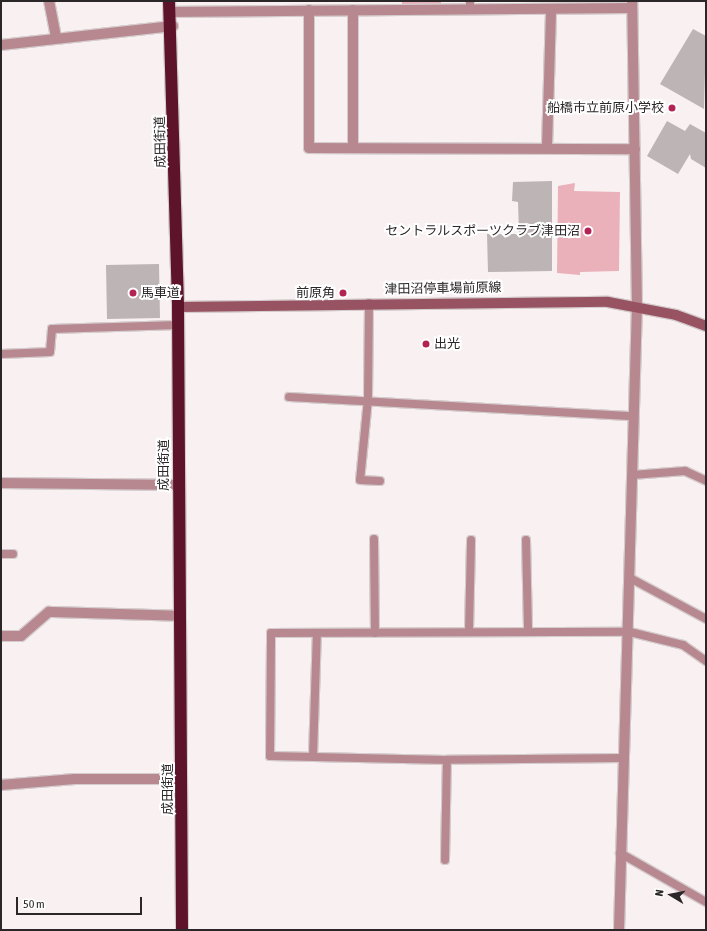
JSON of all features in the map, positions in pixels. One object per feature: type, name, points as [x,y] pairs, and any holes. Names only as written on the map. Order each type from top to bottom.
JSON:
[{"type":"highway","name":"成田街道","points":[[170,6],[173,26],[178,307],[182,930]]},
{"type":"main road","name":"津田沼停車場前原線","points":[[178,307],[545,300],[637,307],[706,326]]},
{"type":"street","points":[[49,1],[56,38]]},
{"type":"street","points":[[170,6],[353,10],[470,5],[551,9],[632,5],[637,307],[633,416],[630,632],[620,853],[619,930]]},
{"type":"street","points":[[547,147],[551,9]]},
{"type":"street","points":[[309,10],[309,148],[547,147],[635,149]]},
{"type":"street","points":[[353,10],[353,148]]},
{"type":"street","points":[[1,45],[173,26]]},
{"type":"street","points":[[1,483],[178,485]]},
{"type":"street","points":[[1,636],[21,636],[50,612],[181,616]]},
{"type":"street","points":[[1,785],[75,779],[182,779]]},
{"type":"lane","points":[[369,303],[368,399],[360,480],[380,481]]},
{"type":"lane","points":[[1,354],[50,352],[52,329],[178,325]]},
{"type":"lane","points":[[289,397],[368,399],[633,416]]},
{"type":"lane","points":[[632,475],[685,472],[706,481]]},
{"type":"lane","points":[[374,539],[375,633]]},
{"type":"lane","points":[[469,631],[471,540]]},
{"type":"lane","points":[[526,540],[528,631]]},
{"type":"lane","points":[[1,554],[13,554]]},
{"type":"lane","points":[[630,578],[706,619]]},
{"type":"lane","points":[[624,758],[448,760],[270,756],[271,633],[469,631],[630,632],[683,646],[706,661]]},
{"type":"lane","points":[[313,758],[317,633]]},
{"type":"lane","points":[[445,860],[448,760]]},
{"type":"lane","points":[[620,853],[706,902]]},
{"type":"shaded area","points":[[402,1],[441,1],[441,5],[402,6]]},
{"type":"shaded area","name":"セントラルスポーツクラブ津田沼","points":[[575,183],[574,191],[620,192],[619,271],[580,272],[580,275],[557,273],[558,186]]},
{"type":"building","points":[[693,29],[706,36],[704,109],[660,84]]},
{"type":"building","points":[[667,121],[685,131],[690,124],[706,133],[706,168],[691,159],[690,154],[678,174],[647,156]]},
{"type":"building","name":"セントラルスポーツクラブ津田沼","points":[[552,181],[552,271],[488,272],[487,234],[519,234],[518,202],[512,201],[513,182]]},
{"type":"building","points":[[159,264],[160,318],[107,319],[106,265]]},
{"type":"place","name":"船橋市立前原小学校","points":[[672,108]]},
{"type":"place","name":"セントラルスポーツクラブ津田沼","points":[[588,231]]},
{"type":"place","name":"馬車道","points":[[133,293]]},
{"type":"place","name":"前原角","points":[[343,293]]},
{"type":"place","name":"出光","points":[[426,344]]}]
